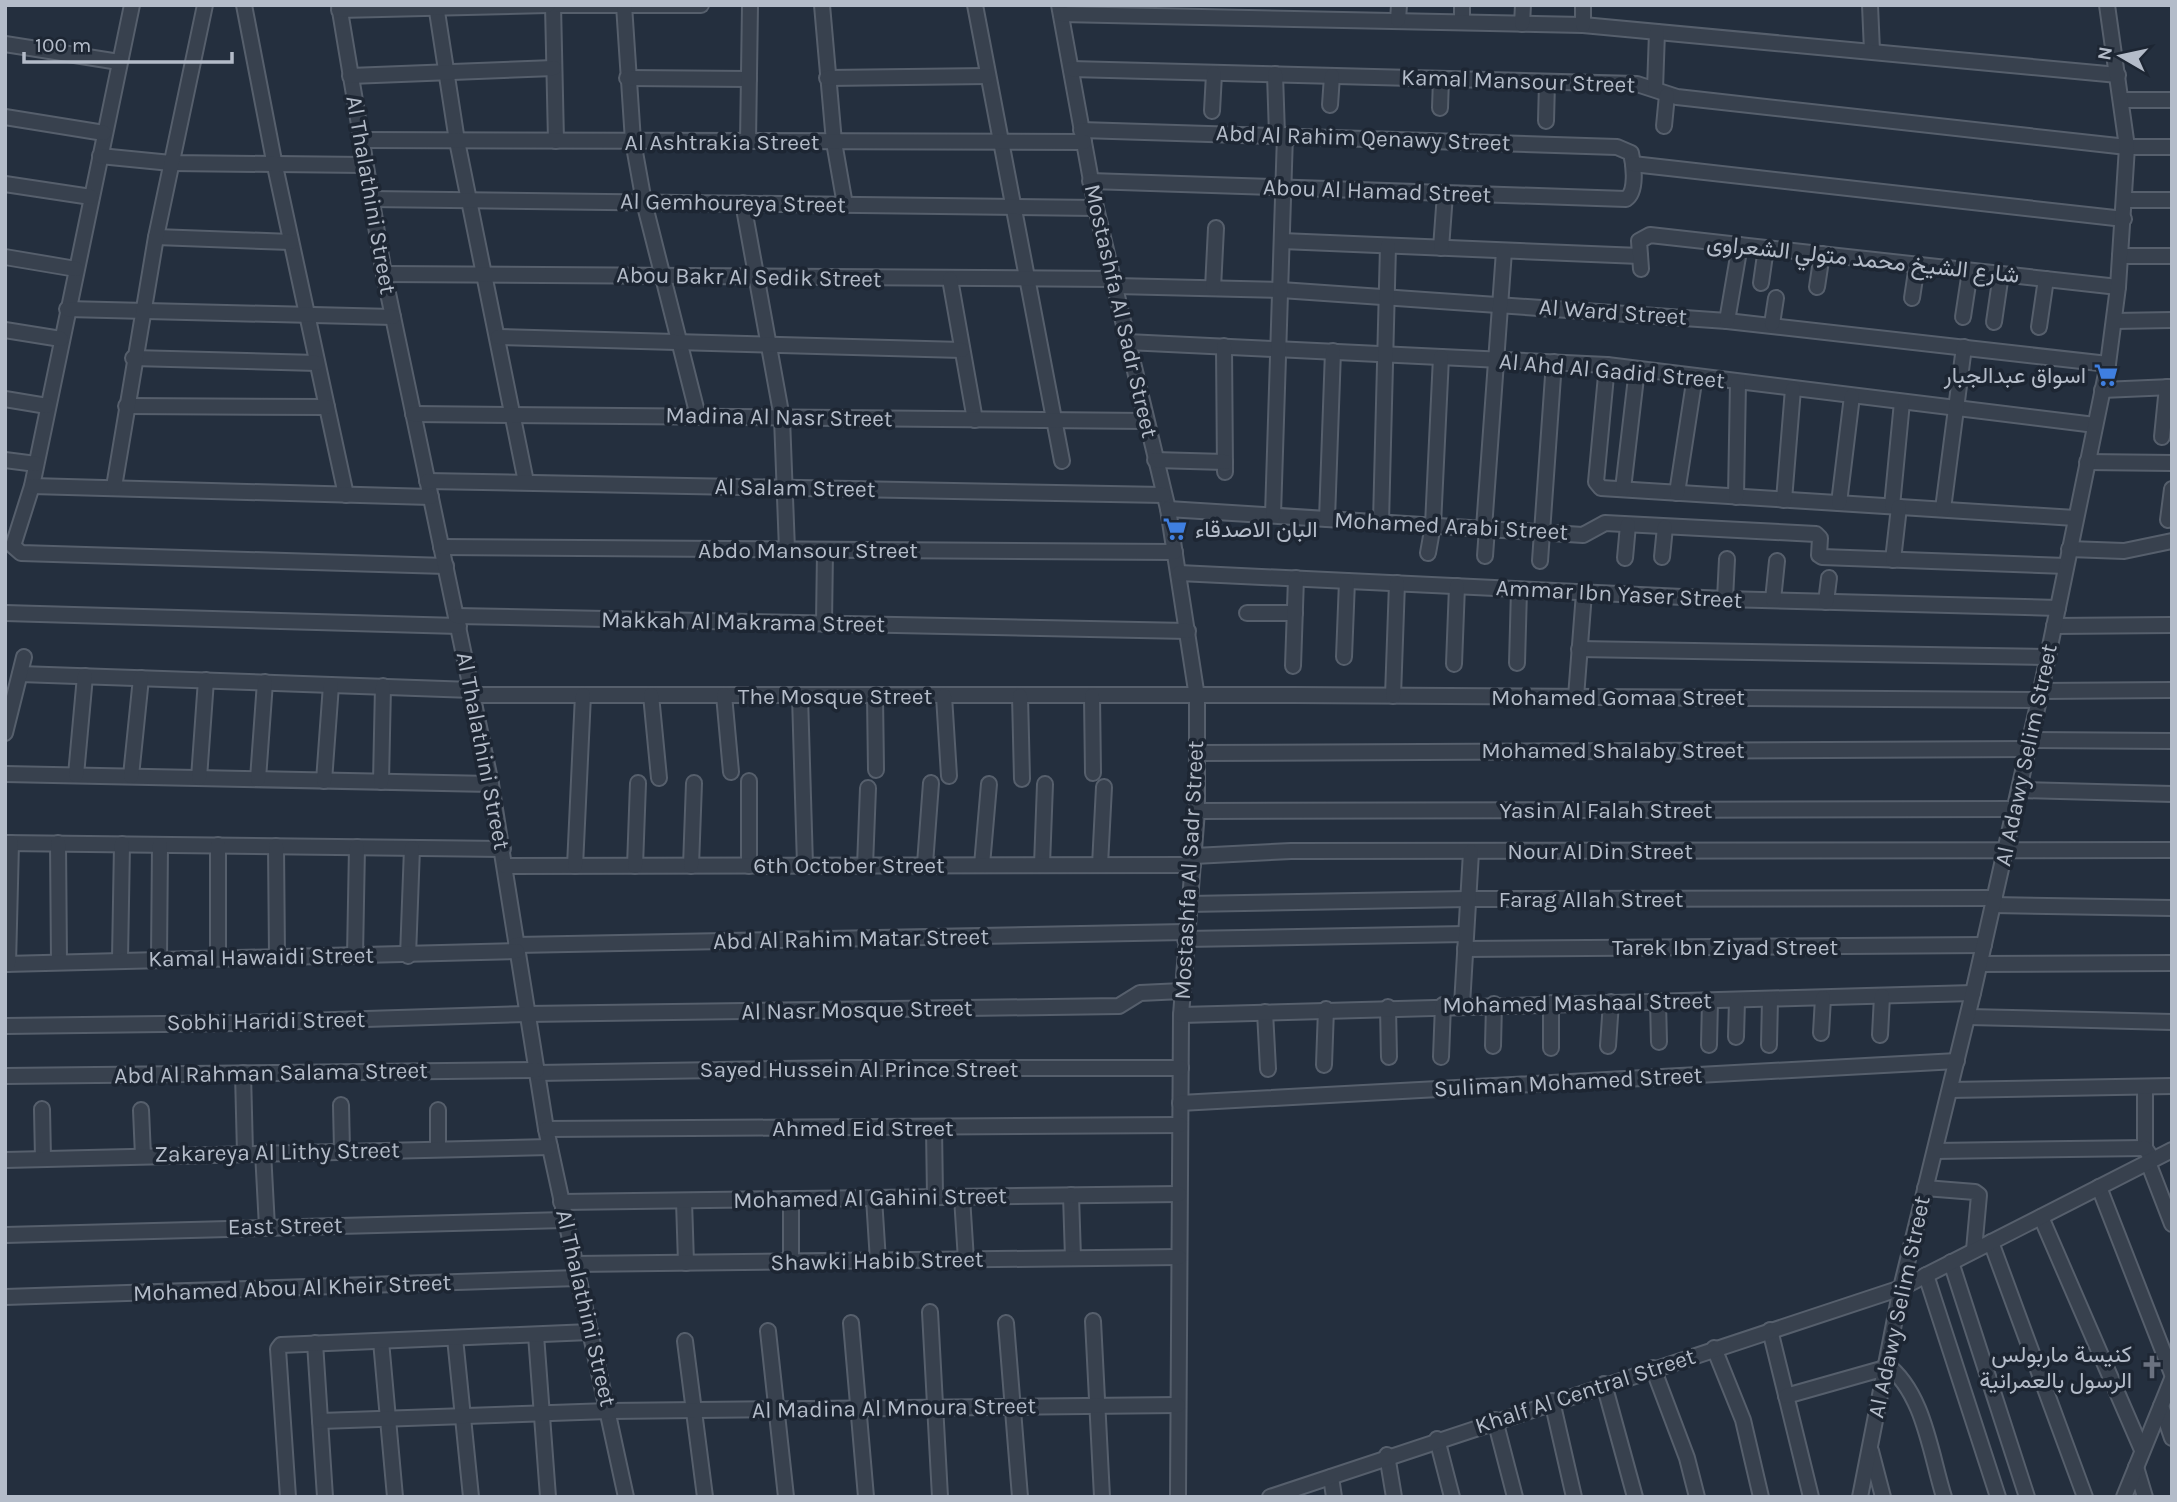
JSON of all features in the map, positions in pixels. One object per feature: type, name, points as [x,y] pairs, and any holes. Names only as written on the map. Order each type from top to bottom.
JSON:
[{"type":"street","points":[[132,5],[32,486],[13,546],[21,553],[446,566]]},
{"type":"street","points":[[114,487],[133,358],[205,5]]},
{"type":"street","points":[[244,5],[290,242],[346,495]]},
{"type":"street","points":[[339,8],[550,5],[556,141]]},
{"type":"street","points":[[560,5],[701,5]]},
{"type":"street","points":[[748,142],[750,5]]},
{"type":"street","points":[[822,5],[834,142],[845,205]]},
{"type":"street","points":[[975,5],[1025,280],[1062,461]]},
{"type":"street","points":[[1398,20],[1399,5]]},
{"type":"street","points":[[1462,5],[1462,22]]},
{"type":"street","points":[[1522,24],[1523,5]]},
{"type":"street","points":[[1583,5],[1583,25]]},
{"type":"street","points":[[1870,5],[1872,51]]},
{"type":"street","name":"Al Adawy Selim Street","points":[[1860,1497],[1901,1288],[2006,850],[2108,364],[2124,219],[2127,147],[2107,5]]},
{"type":"street","points":[[436,6],[468,200],[526,482]]},
{"type":"street","points":[[624,6],[633,141],[645,202],[698,416]]},
{"type":"street","name":"Al Thalathini Street","points":[[339,8],[384,274],[491,784],[546,1129],[626,1497]]},
{"type":"street","points":[[1060,10],[1333,12],[1398,20],[1583,25],[2118,75]]},
{"type":"street","name":"Mostashfa Al Sadr Street","points":[[1060,10],[1090,181],[1166,502],[1180,573],[1197,697],[1197,811],[1185,935],[1181,1015],[1178,1497]]},
{"type":"street","points":[[1657,32],[1664,126]]},
{"type":"street","points":[[5,44],[119,62]]},
{"type":"street","points":[[350,76],[554,68]]},
{"type":"street","name":"Kamal Mansour Street","points":[[1071,69],[1637,84],[1661,92],[2127,147],[2172,147]]},
{"type":"street","points":[[1212,111],[1214,74]]},
{"type":"street","points":[[1273,515],[1283,188],[1275,74]]},
{"type":"street","points":[[827,78],[988,76]]},
{"type":"street","points":[[1330,105],[1332,76]]},
{"type":"street","points":[[627,78],[749,79]]},
{"type":"street","points":[[1440,108],[1441,79]]},
{"type":"street","points":[[1546,121],[1548,82]]},
{"type":"street","points":[[2122,100],[2172,100]]},
{"type":"street","points":[[5,117],[104,134]]},
{"type":"street","name":"Abd Al Rahim Qenawy Street","points":[[1082,136],[1281,135],[1623,148],[1632,153],[1633,164]]},
{"type":"street","name":"Al Ashtrakia Street","points":[[361,140],[1000,142],[1082,136]]},
{"type":"street","points":[[100,156],[171,163],[365,165]]},
{"type":"street","points":[[1633,164],[2124,219]]},
{"type":"street","name":"Abou Al Hamad Street","points":[[1090,181],[1626,199],[1632,192],[1633,164]]},
{"type":"street","points":[[5,184],[91,197]]},
{"type":"street","points":[[1441,248],[1445,194]]},
{"type":"street","name":"Al Gemhoureya Street","points":[[370,199],[1096,208]]},
{"type":"street","points":[[2125,200],[2172,200]]},
{"type":"street","points":[[743,204],[782,418],[787,550]]},
{"type":"street","points":[[1213,288],[1216,228]]},
{"type":"street","name":"شارع الشيخ محمد متولي الشعراوى","points":[[1504,251],[1640,263],[1639,241],[1646,235],[2118,287]]},
{"type":"street","points":[[156,237],[290,242]]},
{"type":"street","points":[[1282,242],[1504,251],[1485,556]]},
{"type":"street","points":[[1727,321],[1740,245]]},
{"type":"street","points":[[1381,522],[1388,246]]},
{"type":"street","points":[[1761,283],[1766,248]]},
{"type":"street","points":[[1817,287],[1822,254]]},
{"type":"street","points":[[2120,256],[2172,256]]},
{"type":"street","points":[[5,257],[76,269]]},
{"type":"street","points":[[1912,298],[1917,265]]},
{"type":"street","points":[[1962,317],[1970,271]]},
{"type":"street","name":"Abou Bakr Al Sedik Street","points":[[384,274],[1115,283]]},
{"type":"street","points":[[1994,322],[2001,274]]},
{"type":"street","points":[[950,279],[975,420]]},
{"type":"street","points":[[2039,327],[2046,279]]},
{"type":"street","name":"Al Ward Street","points":[[1115,283],[1500,303],[1772,324],[2108,364]]},
{"type":"street","points":[[1772,324],[1776,298]]},
{"type":"street","points":[[67,309],[393,317]]},
{"type":"street","points":[[2114,321],[2172,320]]},
{"type":"street","points":[[5,330],[61,339]]},
{"type":"street","points":[[498,337],[962,350]]},
{"type":"street","name":"Al Ahd Al Gadid Street","points":[[1128,342],[1607,365],[2095,425]]},
{"type":"street","points":[[1155,460],[1225,467],[1224,346]]},
{"type":"street","points":[[1943,509],[1964,347]]},
{"type":"street","points":[[1327,519],[1333,351]]},
{"type":"street","points":[[1428,553],[1433,525],[1441,357]]},
{"type":"street","points":[[133,358],[317,363]]},
{"type":"street","points":[[1539,562],[1554,362]]},
{"type":"street","points":[[1607,365],[1596,485],[1677,493],[2075,518]]},
{"type":"street","points":[[1622,489],[1637,369]]},
{"type":"street","points":[[1677,493],[1695,376]]},
{"type":"street","points":[[1736,497],[1738,382]]},
{"type":"street","points":[[2102,390],[2169,387],[2162,437]]},
{"type":"street","points":[[1784,500],[1793,389]]},
{"type":"street","points":[[1839,503],[1852,396]]},
{"type":"street","points":[[5,399],[47,407]]},
{"type":"street","points":[[1902,402],[1893,560],[2066,566]]},
{"type":"street","points":[[126,406],[327,407]]},
{"type":"street","name":"Madina Al Nasr Street","points":[[413,414],[1146,421]]},
{"type":"street","points":[[5,460],[36,464]]},
{"type":"street","points":[[2087,462],[2172,463]]},
{"type":"street","name":"Al Salam Street","points":[[427,481],[786,488],[1166,502]]},
{"type":"street","points":[[32,486],[431,497]]},
{"type":"street","points":[[2168,520],[2172,489]]},
{"type":"street","name":"Mohamed Arabi Street","points":[[1166,502],[1273,515],[1583,534],[1599,524],[1814,534],[1819,537],[1821,557],[1893,560]]},
{"type":"street","points":[[1625,558],[1628,525]]},
{"type":"street","points":[[1662,557],[1665,527]]},
{"type":"street","points":[[2069,549],[2124,551],[2172,541]]},
{"type":"street","name":"Abdo Mansour Street","points":[[441,547],[1175,552]]},
{"type":"street","points":[[824,624],[825,550]]},
{"type":"street","points":[[1725,599],[1727,559]]},
{"type":"street","points":[[1773,600],[1777,561]]},
{"type":"street","name":"Ammar Ibn Yaser Street","points":[[1180,573],[1725,599],[2058,608]]},
{"type":"street","points":[[1293,666],[1296,578]]},
{"type":"street","points":[[1826,602],[1829,578]]},
{"type":"street","points":[[1344,657],[1347,581]]},
{"type":"street","points":[[1393,696],[1396,583]]},
{"type":"street","points":[[1454,664],[1457,586]]},
{"type":"street","points":[[1517,663],[1519,590]]},
{"type":"street","points":[[1576,697],[1584,593]]},
{"type":"street","name":"Makkah Al Makrama Street","points":[[5,613],[1188,631]]},
{"type":"street","points":[[1247,613],[1295,613]]},
{"type":"street","points":[[2054,626],[2172,625]]},
{"type":"street","points":[[1579,649],[2047,657]]},
{"type":"street","points":[[5,733],[10,697],[24,657]]},
{"type":"street","name":"The Mosque Street","points":[[20,674],[583,695],[1197,697]]},
{"type":"street","points":[[76,775],[85,676]]},
{"type":"street","points":[[131,776],[141,678]]},
{"type":"street","points":[[199,778],[206,680]]},
{"type":"street","points":[[258,779],[265,682]]},
{"type":"street","points":[[324,781],[331,685]]},
{"type":"street","points":[[381,782],[383,687]]},
{"type":"street","name":"Mohamed Gomaa Street","points":[[1197,697],[2040,695],[2172,690]]},
{"type":"street","points":[[575,866],[583,695]]},
{"type":"street","points":[[651,695],[659,778]]},
{"type":"street","points":[[724,695],[731,772]]},
{"type":"street","points":[[800,696],[805,865]]},
{"type":"street","points":[[874,696],[876,770]]},
{"type":"street","points":[[944,696],[949,776]]},
{"type":"street","points":[[1020,696],[1022,779]]},
{"type":"street","points":[[1092,696],[1093,773]]},
{"type":"street","name":"Mohamed Shalaby Street","points":[[1198,753],[2029,745],[2172,741]]},
{"type":"street","points":[[5,774],[491,784]]},
{"type":"street","points":[[748,781],[749,866]]},
{"type":"street","points":[[635,866],[638,783]]},
{"type":"street","points":[[691,866],[694,783]]},
{"type":"street","points":[[925,864],[931,783]]},
{"type":"street","points":[[982,865],[989,784]]},
{"type":"street","points":[[1042,865],[1045,784]]},
{"type":"street","points":[[1100,865],[1104,787]]},
{"type":"street","points":[[866,866],[868,788]]},
{"type":"street","points":[[2019,790],[2172,794]]},
{"type":"street","name":"Yasin Al Falah Street","points":[[1197,811],[2015,809]]},
{"type":"street","points":[[6,964],[8,843],[503,849]]},
{"type":"street","points":[[58,843],[58,962]]},
{"type":"street","points":[[120,959],[122,844]]},
{"type":"street","points":[[159,958],[160,845]]},
{"type":"street","points":[[218,845],[218,958]]},
{"type":"street","points":[[276,846],[276,957]]},
{"type":"street","points":[[355,956],[357,847]]},
{"type":"street","points":[[408,956],[412,848]]},
{"type":"street","name":"Nour Al Din Street","points":[[1193,861],[1292,851],[2172,850]]},
{"type":"street","points":[[1462,1005],[1471,852]]},
{"type":"street","name":"6th October Street","points":[[506,866],[1100,865],[1193,861]]},
{"type":"street","name":"Farag Allah Street","points":[[1188,904],[1468,899],[1994,902]]},
{"type":"street","points":[[1994,902],[2172,908]]},
{"type":"street","name":"Abd Al Rahim Matar Street","points":[[517,948],[1185,935]]},
{"type":"street","name":"Tarek Ibn Ziyad Street","points":[[1185,935],[1466,941],[1984,945]]},
{"type":"street","name":"Kamal Hawaidi Street","points":[[6,964],[159,958],[408,956],[517,948]]},
{"type":"street","points":[[1980,964],[2172,963]]},
{"type":"street","name":"Al Nasr Mosque Street","points":[[527,1014],[1119,1006],[1140,993],[1182,991]]},
{"type":"street","name":"Mohamed Mashaal Street","points":[[1181,1015],[1443,1005],[1973,993]]},
{"type":"street","points":[[1880,1035],[1882,996]]},
{"type":"street","points":[[1821,1033],[1823,998]]},
{"type":"street","points":[[1769,1045],[1770,999]]},
{"type":"street","points":[[1736,1037],[1737,1000]]},
{"type":"street","points":[[1658,1001],[1659,1042]]},
{"type":"street","points":[[1709,1045],[1710,1001]]},
{"type":"street","points":[[1608,1046],[1611,1002]]},
{"type":"street","points":[[1551,1003],[1552,1048]]},
{"type":"street","points":[[1493,1046],[1494,1004]]},
{"type":"street","points":[[1441,1057],[1443,1005]]},
{"type":"street","points":[[1388,1007],[1389,1057]]},
{"type":"street","points":[[1324,1065],[1326,1009]]},
{"type":"street","points":[[1265,1012],[1268,1069]]},
{"type":"street","name":"Sobhi Haridi Street","points":[[5,1026],[527,1014]]},
{"type":"street","points":[[1968,1017],[2172,1022]]},
{"type":"street","name":"Suliman Mohamed Street","points":[[1180,1103],[1957,1061]]},
{"type":"street","name":"Sayed Hussein Al Prince Street","points":[[537,1072],[1181,1068]]},
{"type":"street","name":"Abd Al Rahman Salama Street","points":[[5,1076],[537,1072]]},
{"type":"street","points":[[243,1073],[245,1153]]},
{"type":"street","points":[[1950,1090],[2172,1086]]},
{"type":"street","points":[[2145,1087],[2149,1156],[2172,1224]]},
{"type":"street","points":[[341,1105],[342,1150]]},
{"type":"street","points":[[42,1109],[43,1159]]},
{"type":"street","points":[[141,1110],[143,1156]]},
{"type":"street","points":[[438,1110],[438,1149]]},
{"type":"street","name":"Ahmed Eid Street","points":[[546,1129],[1180,1125]]},
{"type":"street","points":[[934,1127],[935,1197]]},
{"type":"street","name":"Zakareya Al Lithy Street","points":[[5,1160],[550,1147]]},
{"type":"street","name":"Khalf Al Central Street","points":[[1270,1497],[1387,1455],[1901,1288],[2099,1187],[2149,1156],[2172,1150]]},
{"type":"street","points":[[1935,1151],[2149,1156]]},
{"type":"street","points":[[263,1152],[267,1227]]},
{"type":"street","points":[[2099,1187],[2172,1374]]},
{"type":"street","points":[[1925,1188],[1975,1192],[1979,1195],[1975,1250]]},
{"type":"street","name":"Mohamed Al Gahini Street","points":[[561,1202],[1180,1194]]},
{"type":"street","points":[[1071,1195],[1073,1258]]},
{"type":"street","points":[[962,1197],[966,1260]]},
{"type":"street","points":[[874,1198],[878,1261]]},
{"type":"street","points":[[791,1199],[792,1262]]},
{"type":"street","points":[[684,1200],[686,1263]]},
{"type":"street","points":[[2040,1217],[2143,1450]]},
{"type":"street","name":"East Street","points":[[5,1235],[565,1220]]},
{"type":"street","points":[[1991,1242],[2085,1497]]},
{"type":"street","name":"Shawki Habib Street","points":[[577,1271],[686,1263],[1179,1257]]},
{"type":"street","points":[[1951,1262],[2027,1497]]},
{"type":"street","name":"Mohamed Abou Al Kheir Street","points":[[5,1297],[577,1271]]},
{"type":"street","points":[[1926,1275],[1998,1497]]},
{"type":"street","points":[[930,1312],[940,1497]]},
{"type":"street","points":[[1093,1321],[1102,1497]]},
{"type":"street","points":[[851,1323],[866,1497]]},
{"type":"street","points":[[1006,1323],[1020,1497]]},
{"type":"street","points":[[1770,1330],[1811,1497]]},
{"type":"street","points":[[768,1331],[786,1497]]},
{"type":"street","points":[[288,1497],[278,1349],[284,1345],[590,1332]]},
{"type":"street","points":[[536,1335],[548,1497]]},
{"type":"street","points":[[455,1338],[471,1497]]},
{"type":"street","points":[[685,1340],[705,1497]]},
{"type":"street","points":[[381,1341],[395,1497]]},
{"type":"street","points":[[316,1343],[324,1497]]},
{"type":"street","points":[[1714,1348],[1742,1420],[1761,1497]]},
{"type":"street","points":[[1786,1396],[1885,1366],[1902,1376],[1912,1392],[1944,1497]]},
{"type":"street","points":[[1653,1368],[1687,1458],[1697,1497]]},
{"type":"street","points":[[2124,1497],[2172,1379]]},
{"type":"street","points":[[1604,1384],[1635,1497]]},
{"type":"street","points":[[1552,1401],[1574,1497]]},
{"type":"street","name":"Al Madina Al Mnoura Street","points":[[320,1421],[609,1411],[1178,1405]]},
{"type":"street","points":[[2161,1406],[2172,1437]]},
{"type":"street","points":[[1495,1420],[1515,1497]]},
{"type":"street","points":[[1437,1439],[1452,1497]]},
{"type":"street","points":[[1870,1445],[1883,1497]]},
{"type":"street","points":[[1387,1455],[1394,1497]]},
{"type":"street","points":[[2136,1467],[2145,1497]]},
{"type":"street","points":[[1331,1477],[1334,1497]]},
{"type":"place","name":"اسواق عبدالجبار","points":[[2106,375]]},
{"type":"place","name":"البان الاصدقاء","points":[[1175,529]]},
{"type":"place","name":"كنيسة ماربولس الرسول بالعمرانية","points":[[2152,1367]]}]
